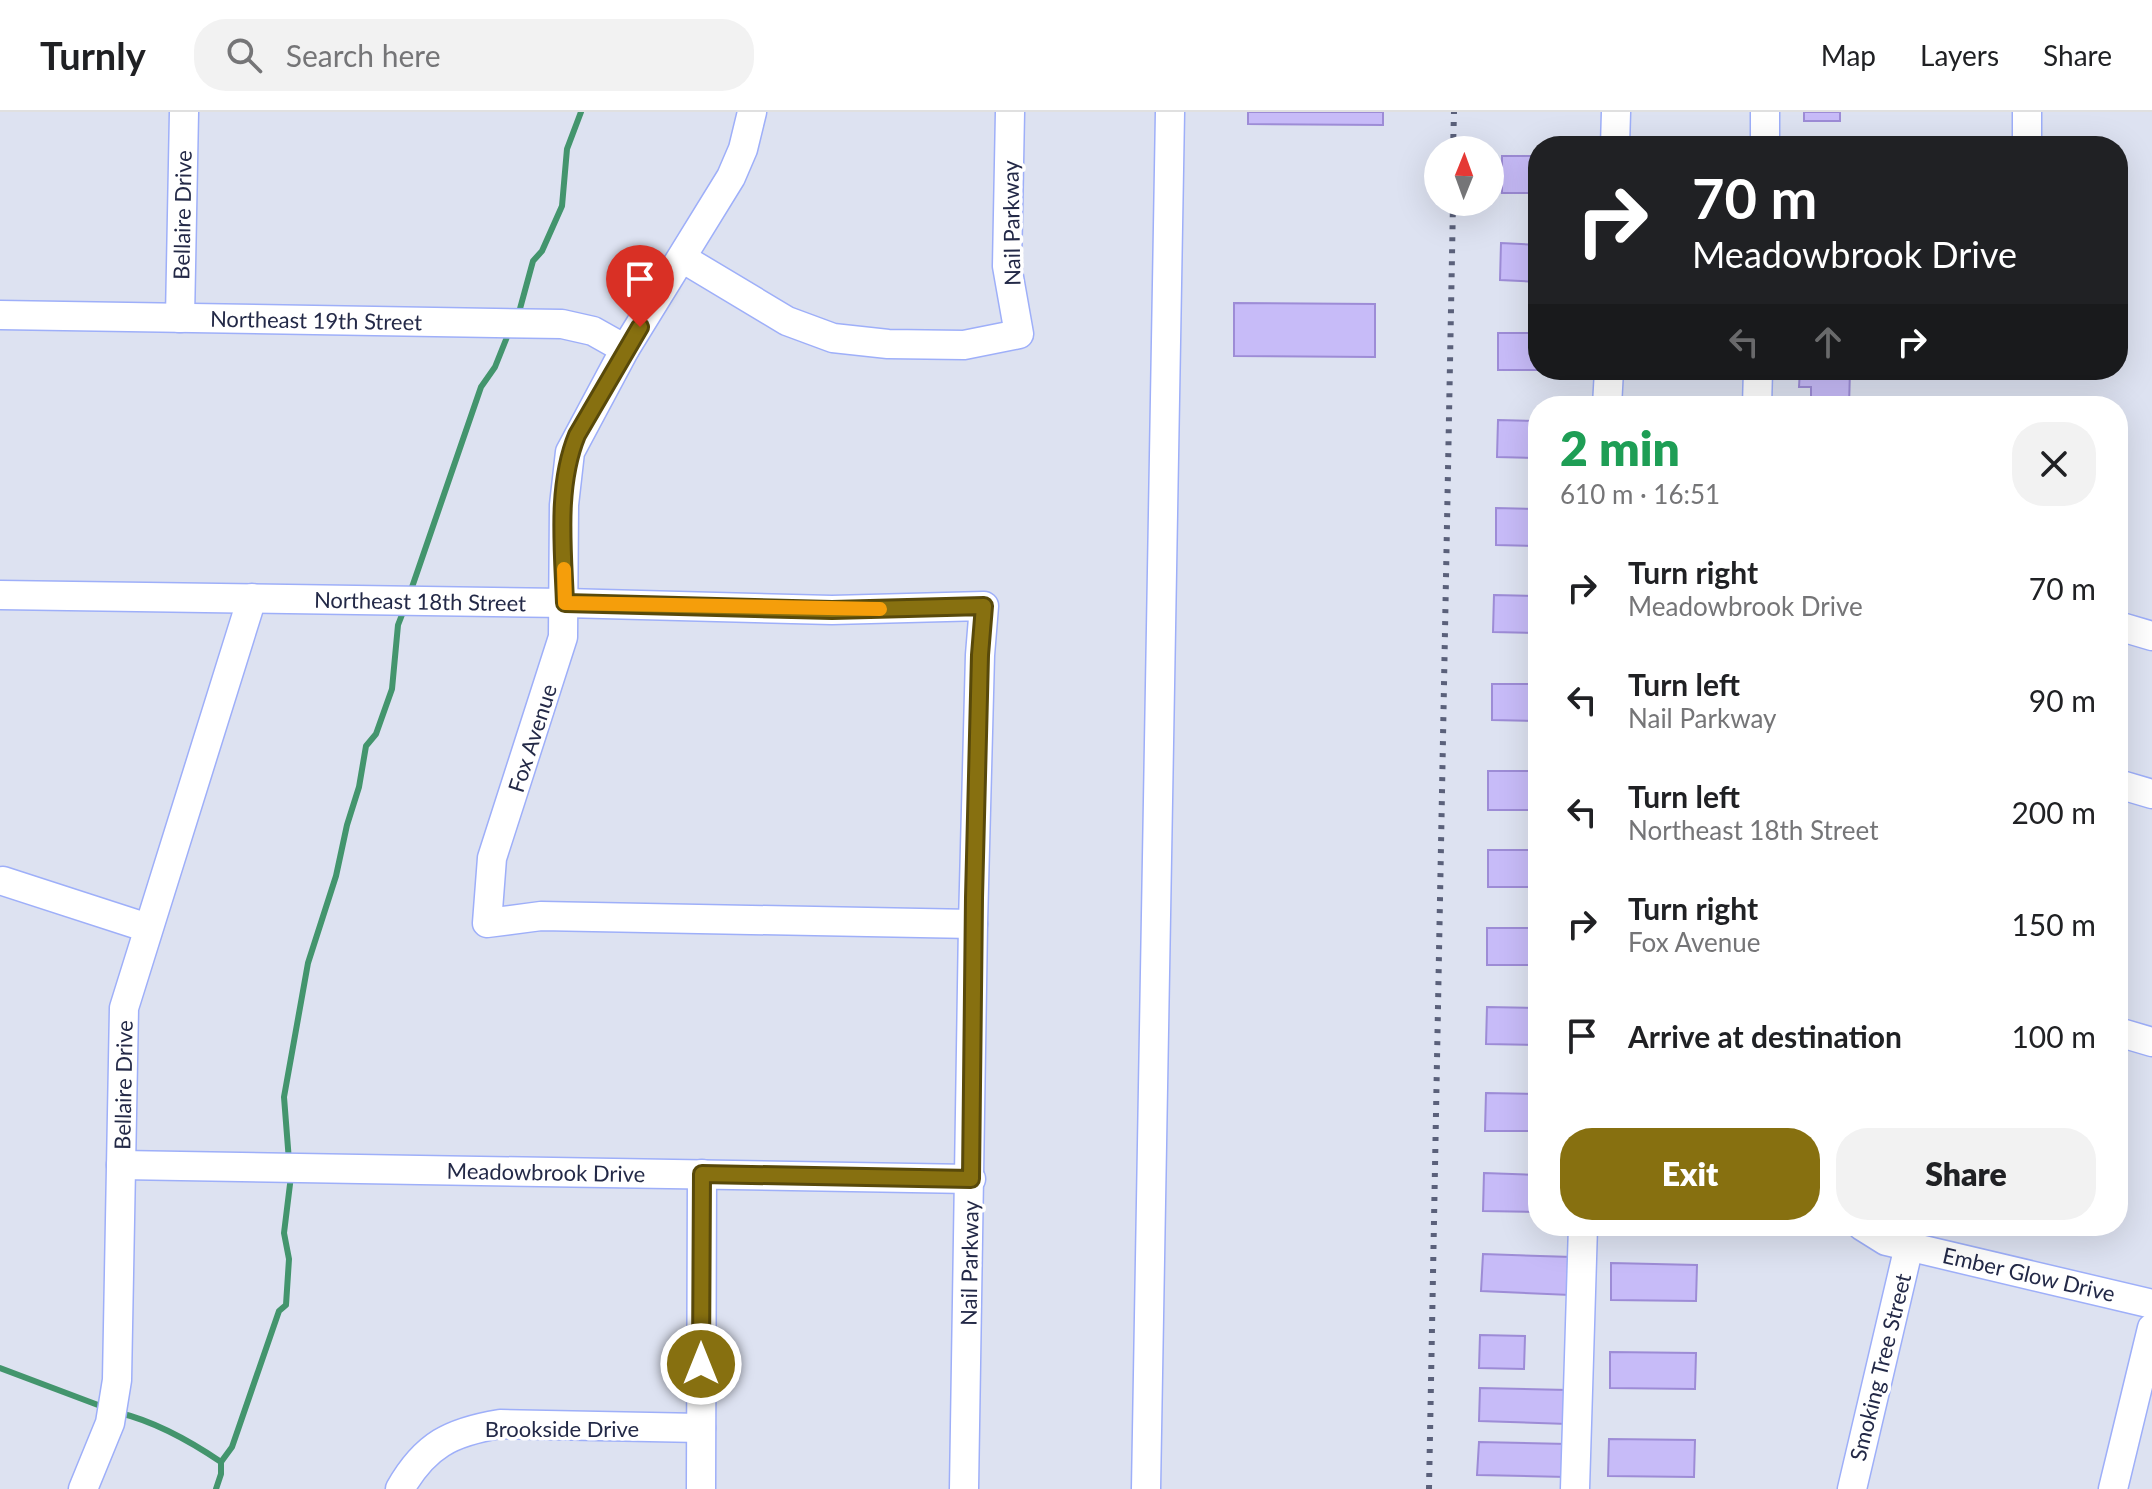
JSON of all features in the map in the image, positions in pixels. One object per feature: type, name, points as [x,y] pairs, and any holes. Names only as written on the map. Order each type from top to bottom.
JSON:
[{"type":"street","name":"Bellaire Drive","points":[[180,318],[184,112]]},
{"type":"street","name":"Fox Avenue","points":[[752,112],[743,149],[731,177],[625,349],[570,452],[564,505],[563,637],[492,858],[487,923],[541,916],[973,924]]},
{"type":"street","name":"Nail Parkway","points":[[682,258],[787,321],[833,338],[888,344],[964,345],[1019,334],[1007,266],[1010,112]]},
{"type":"street","points":[[1615,136],[1616,112]]},
{"type":"street","points":[[1765,112],[1765,136]]},
{"type":"street","points":[[2027,112],[2027,136]]},
{"type":"street","points":[[1146,1489],[1169,124]]},
{"type":"street","name":"Northeast 19th Street","points":[[0,315],[527,323],[577,326],[625,349]]},
{"type":"street","name":"Northeast 18th Street","points":[[0,595],[420,600],[832,610],[984,606]]},
{"type":"street","name":"Bellaire Drive","points":[[83,1489],[110,1423],[117,1380],[123,1022],[148,928],[252,598]]},
{"type":"street","name":"Nail Parkway","points":[[964,1489],[973,924],[984,606]]},
{"type":"street","points":[[2128,629],[2152,636]]},
{"type":"street","points":[[2128,787],[2152,794]]},
{"type":"street","points":[[3,881],[148,928]]},
{"type":"street","points":[[2128,1035],[2152,1042]]},
{"type":"street","name":"Meadowbrook Drive","points":[[121,1165],[971,1179]]},
{"type":"street","points":[[701,1489],[702,1174]]},
{"type":"street","points":[[1575,1489],[1583,1236]]},
{"type":"street","name":"Ember Glow Drive","points":[[1878,1236],[1886,1241],[2152,1304]]},
{"type":"street","name":"Smoking Tree Street","points":[[1852,1489],[1909,1246]]},
{"type":"street","points":[[2113,1489],[2152,1328]]},
{"type":"street","name":"Brookside Drive","points":[[400,1489],[412,1468],[430,1449],[467,1430],[500,1424],[701,1428]]},
{"type":"building","points":[[1248,112],[1383,112],[1383,125],[1248,124]]},
{"type":"building","points":[[1804,112],[1840,112],[1840,121],[1804,121]]},
{"type":"building","points":[[1504,156],[1528,156],[1528,193],[1504,193]]},
{"type":"building","points":[[1501,243],[1528,244],[1528,281],[1500,280]]},
{"type":"building","points":[[1234,303],[1375,304],[1375,357],[1234,356]]},
{"type":"building","points":[[1498,333],[1528,333],[1528,370],[1498,370]]},
{"type":"building","points":[[1799,380],[1850,380],[1849,396],[1811,396],[1811,387],[1799,387]]},
{"type":"building","points":[[1498,420],[1528,421],[1528,458],[1497,457]]},
{"type":"building","points":[[1496,508],[1528,509],[1528,546],[1496,545]]},
{"type":"building","points":[[1494,595],[1528,596],[1528,633],[1493,632]]},
{"type":"building","points":[[1492,684],[1528,684],[1528,721],[1492,720]]},
{"type":"building","points":[[1488,771],[1528,771],[1528,810],[1488,810]]},
{"type":"building","points":[[1488,850],[1528,850],[1528,887],[1488,887]]},
{"type":"building","points":[[1487,928],[1528,928],[1528,965],[1487,965]]},
{"type":"building","points":[[1487,1007],[1528,1008],[1528,1045],[1486,1044]]},
{"type":"building","points":[[1486,1093],[1528,1094],[1528,1131],[1485,1131]]},
{"type":"building","points":[[1484,1173],[1528,1175],[1528,1212],[1483,1211]]},
{"type":"building","points":[[1483,1254],[1572,1257],[1570,1295],[1481,1291]]},
{"type":"building","points":[[1611,1263],[1697,1265],[1696,1301],[1611,1300]]},
{"type":"building","points":[[1480,1335],[1525,1336],[1524,1369],[1479,1368]]},
{"type":"building","points":[[1610,1352],[1696,1353],[1695,1389],[1610,1388]]},
{"type":"building","points":[[1480,1388],[1568,1390],[1567,1424],[1479,1421]]},
{"type":"building","points":[[1609,1439],[1695,1440],[1694,1477],[1608,1476]]},
{"type":"building","points":[[1479,1442],[1567,1444],[1566,1477],[1477,1475]]},
{"type":"waterway","points":[[518,316],[533,261],[542,251],[562,206],[567,149],[581,112]]},
{"type":"waterway","points":[[410,593],[481,387],[495,367],[509,332]]},
{"type":"waterway","points":[[289,1161],[284,1097],[308,963],[336,876],[366,746],[376,734],[392,689],[398,625],[405,607]]},
{"type":"waterway","points":[[216,1489],[221,1462],[232,1447],[279,1311],[286,1305],[289,1259],[284,1233],[291,1176]]},
{"type":"waterway","points":[[0,1368],[106,1408]]},
{"type":"waterway","points":[[120,1413],[172,1433],[221,1462]]},
{"type":"railway","points":[[1453,136],[1454,112]]},
{"type":"railway","points":[[1429,1489],[1453,216]]},
{"type":"slow traffic","points":[[564,569],[565,603],[880,609]]},
{"type":"route","points":[[640,327],[570,452],[564,505],[565,603],[832,610],[984,606],[974,898],[971,1179],[702,1174],[701,1364]]}]
